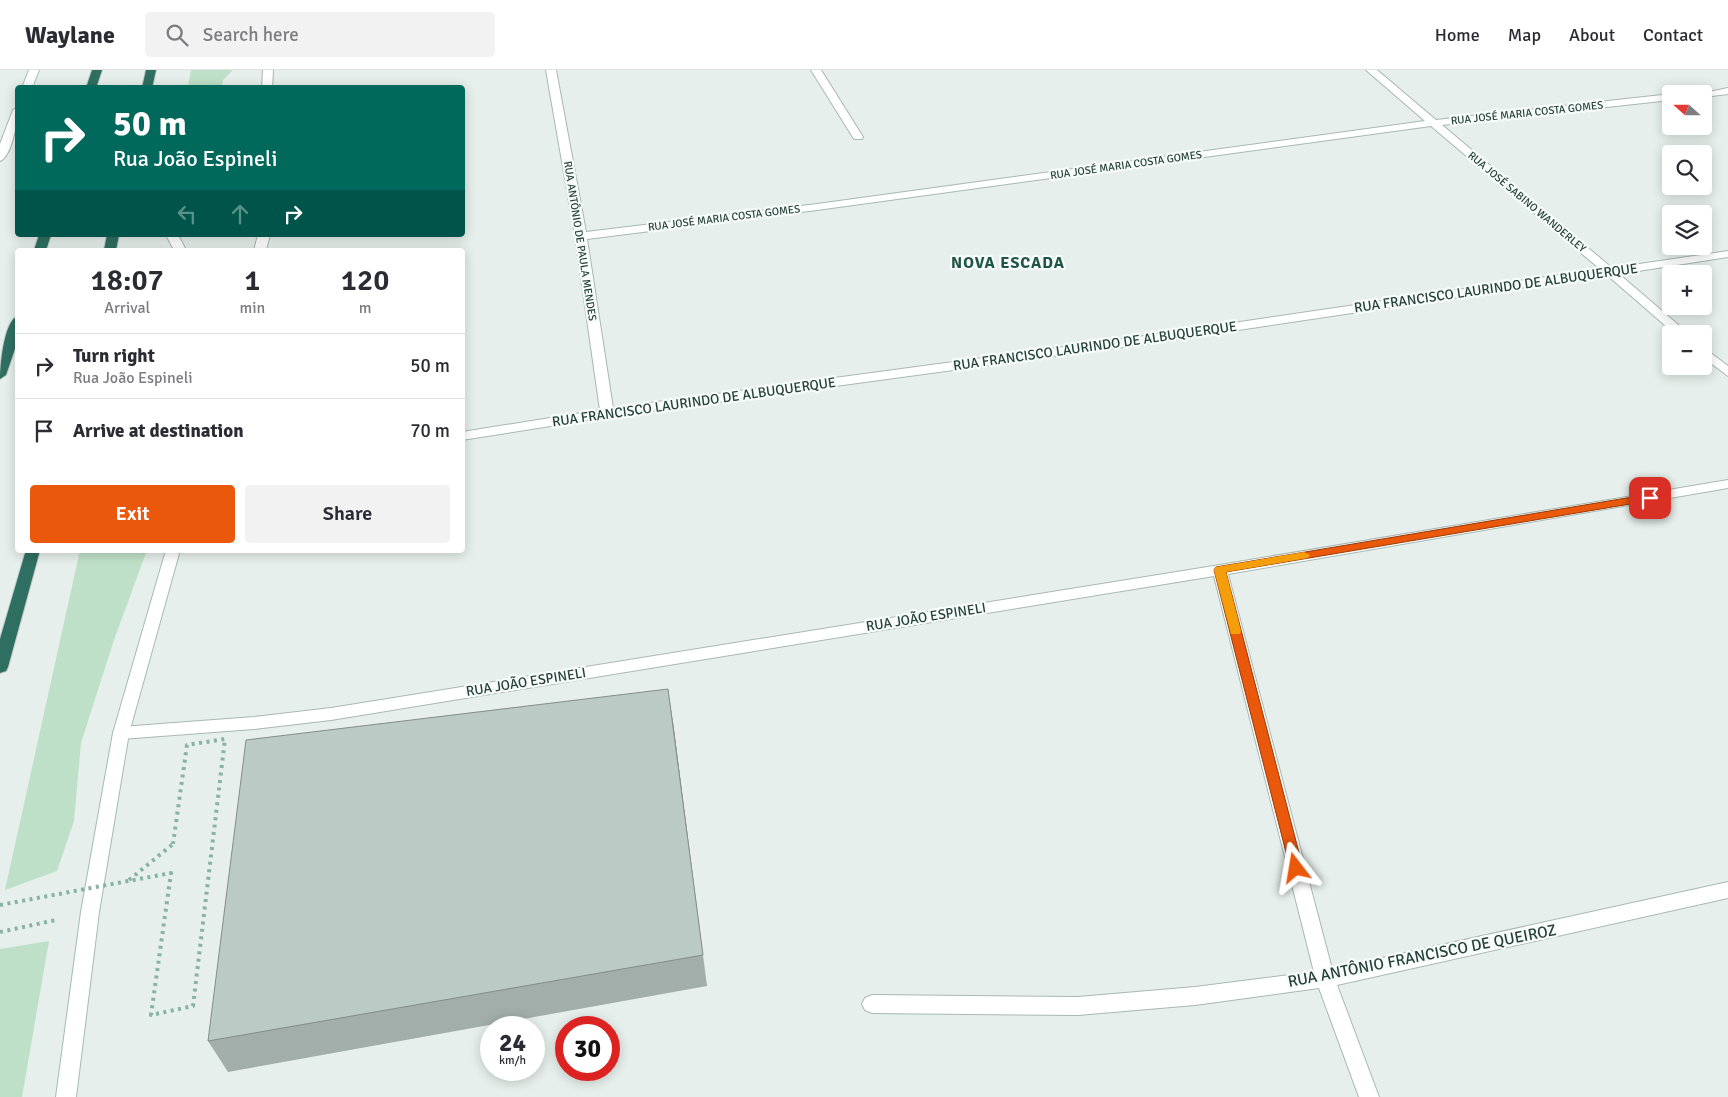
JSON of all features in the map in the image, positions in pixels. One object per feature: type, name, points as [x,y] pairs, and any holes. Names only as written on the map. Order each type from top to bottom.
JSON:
[{"type":"highway","points":[[92,85],[97,70]]},
{"type":"highway","points":[[148,85],[151,70]]},
{"type":"highway","points":[[0,375],[15,329]]},
{"type":"highway","points":[[0,667],[32,553]]},
{"type":"street","points":[[28,85],[34,70]]},
{"type":"street","points":[[268,70],[268,85]]},
{"type":"street","name":"RUA ANTÔNIO DE PAULA MENDES","points":[[551,70],[581,236],[607,412]]},
{"type":"street","points":[[816,70],[858,137]]},
{"type":"street","name":"RUA JOSÉ SABINO WANDERLEY","points":[[1371,70],[1672,325]]},
{"type":"street","points":[[1712,93],[1728,91]]},
{"type":"street","name":"RUA JOSÉ MARIA COSTA GOMES","points":[[581,236],[826,206],[1433,123],[1662,98]]},
{"type":"street","points":[[0,158],[15,118]]},
{"type":"street","name":"RUA FRANCISCO LAURINDO DE ALBUQUERQUE","points":[[465,436],[607,412],[1131,342],[1728,254]]},
{"type":"street","points":[[1712,359],[1728,372]]},
{"type":"street","name":"RUA JOÃO ESPINELI","points":[[121,733],[254,723],[331,714],[1220,570],[1728,484]]},
{"type":"street","points":[[66,1097],[90,912],[121,733],[172,553]]},
{"type":"street","points":[[1220,570],[1325,979],[1369,1097]]},
{"type":"street","name":"RUA ANTÔNIO FRANCISCO DE QUEIROZ","points":[[872,1004],[1078,1006],[1196,996],[1325,979],[1672,904],[1728,890]]},
{"type":"path","points":[[0,905],[171,873],[151,1015],[193,1006],[225,738],[187,746],[173,844]]},
{"type":"green space","points":[[191,70],[233,70],[223,80],[222,85],[188,85]]},
{"type":"green space","points":[[79,553],[146,553],[113,643],[81,743],[74,821],[57,871],[5,890]]},
{"type":"green space","points":[[49,941],[22,1097],[0,1097],[0,949]]},
{"type":"building","points":[[668,689],[703,955],[208,1041],[246,740]]},
{"type":"slow traffic","points":[[1236,631],[1220,570],[1304,555]]},
{"type":"district","name":"NOVA ESCADA","points":[[1008,263]]},
{"type":"route","points":[[1296,868],[1220,570],[1650,498]]}]
